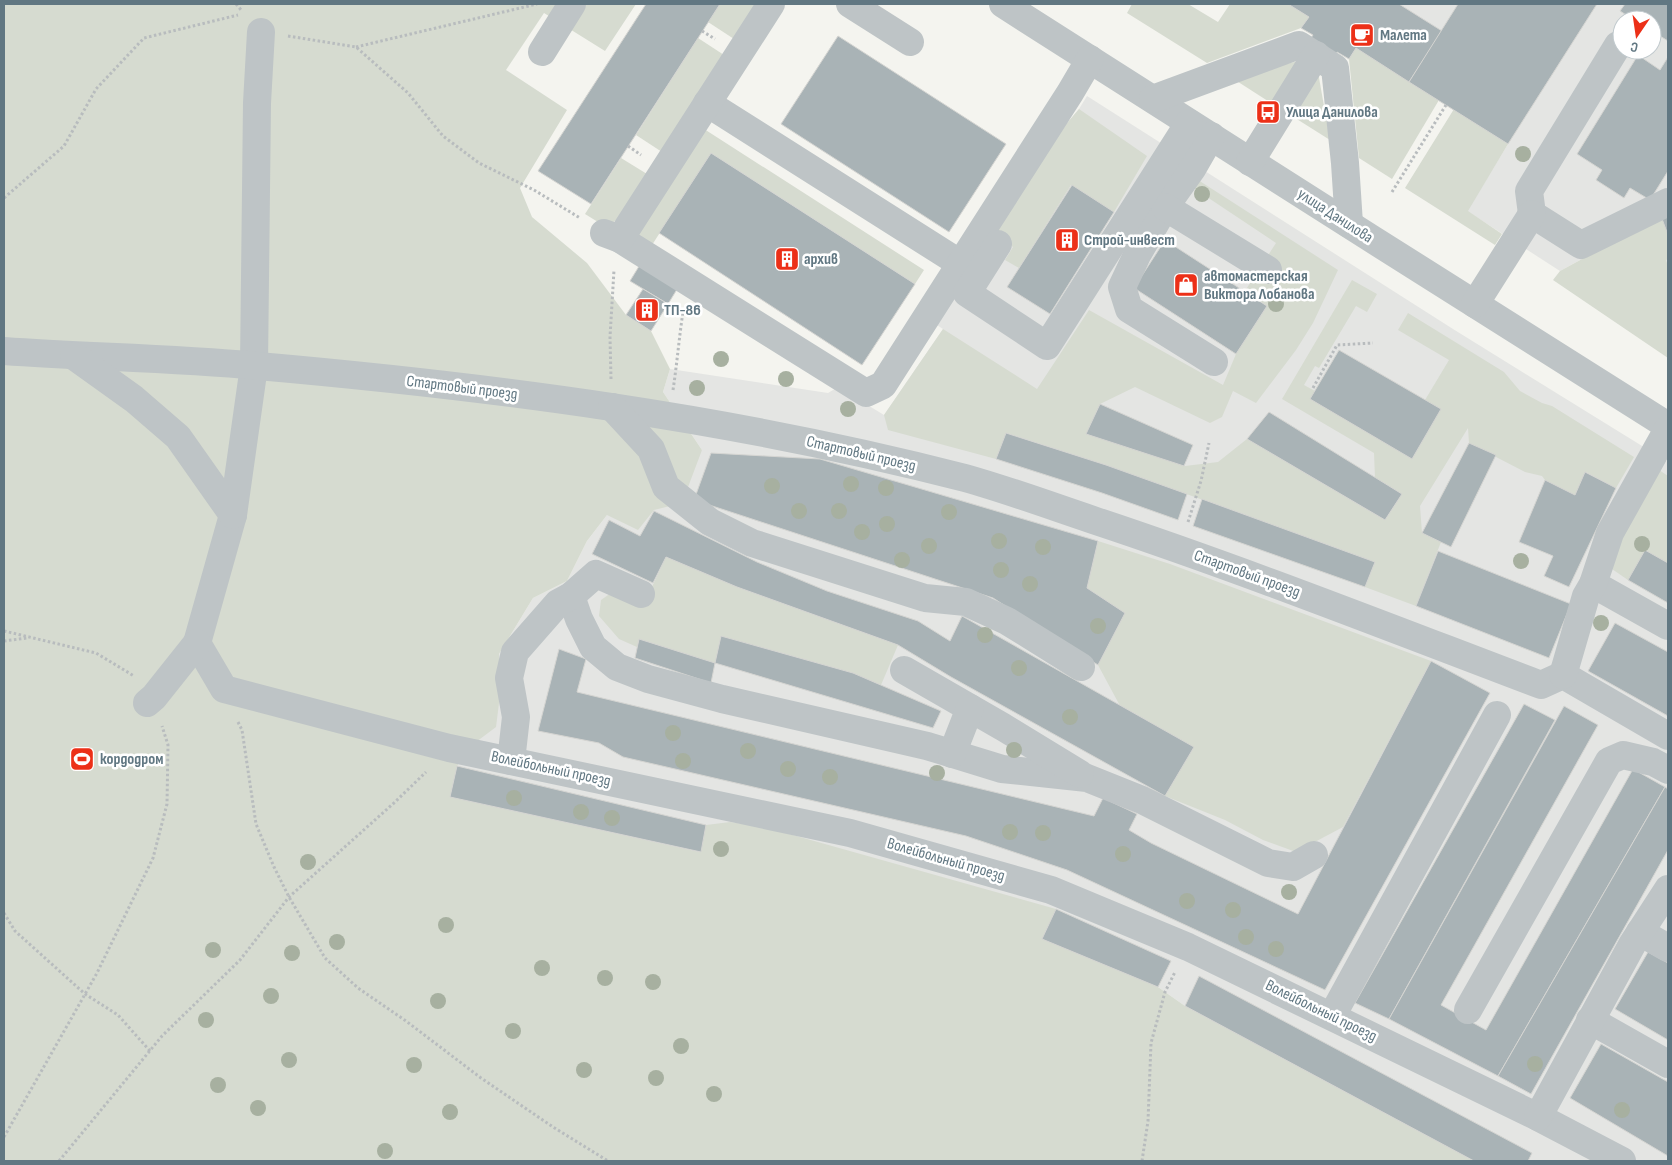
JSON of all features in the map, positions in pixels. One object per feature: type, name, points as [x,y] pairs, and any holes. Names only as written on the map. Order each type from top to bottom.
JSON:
[{"type":"street","points":[[542,52],[572,4]]},
{"type":"street","points":[[771,4],[707,103],[612,236],[866,393],[884,385],[1090,59]]},
{"type":"street","points":[[850,4],[910,42]]},
{"type":"street","name":"улица Данилова","points":[[1003,4],[1668,427]]},
{"type":"street","points":[[150,700],[197,643],[233,516],[254,366],[257,113],[261,32]]},
{"type":"street","points":[[1153,99],[1299,45],[1316,55],[1335,68],[1349,224]]},
{"type":"street","points":[[1250,162],[1316,55]]},
{"type":"street","points":[[1475,304],[1532,214],[1529,191],[1612,55]]},
{"type":"street","points":[[707,103],[961,264]]},
{"type":"street","points":[[1200,129],[1192,169],[1137,255],[1122,287],[1129,309],[1214,362]]},
{"type":"street","points":[[998,244],[967,293],[1047,346],[1200,129]]},
{"type":"street","points":[[1532,214],[1581,245],[1668,202]]},
{"type":"street","points":[[1166,207],[1268,270]]},
{"type":"street","name":"Стартовый проезд","points":[[4,351],[254,366],[428,383],[612,407],[744,429],[866,454],[970,480],[1180,549],[1541,685],[1563,675]]},
{"type":"street","points":[[74,356],[134,398],[178,437],[233,516]]},
{"type":"street","points":[[612,407],[651,449],[666,487],[710,522],[752,543],[925,598],[966,602],[1007,620],[1081,667]]},
{"type":"street","points":[[1668,427],[1610,533],[1593,584],[1586,596],[1563,675],[1668,736]]},
{"type":"street","points":[[511,761],[516,717],[509,678],[515,652],[558,603],[571,596],[596,574],[641,594]]},
{"type":"street","points":[[1593,584],[1668,626]]},
{"type":"street","points":[[571,596],[579,619],[593,647],[617,667],[648,679],[927,746],[1002,769],[1087,778]]},
{"type":"street","points":[[197,643],[224,689]]},
{"type":"street","points":[[904,670],[1087,778],[1142,800],[1268,863],[1293,867],[1314,855]]},
{"type":"street","name":"Волейбольный проезд","points":[[224,689],[449,748],[850,833],[1051,890],[1188,947],[1538,1117],[1622,1161]]},
{"type":"street","points":[[952,754],[970,708]]},
{"type":"street","points":[[1332,1016],[1497,715]]},
{"type":"street","points":[[1468,1010],[1609,761],[1623,755],[1653,762],[1668,770]]},
{"type":"street","points":[[1538,1117],[1590,1020],[1640,932],[1668,888]]},
{"type":"street","points":[[1640,932],[1668,948]]},
{"type":"street","points":[[1590,1020],[1668,1064]]},
{"type":"path","points":[[4,198],[64,146],[96,89],[144,38],[244,13],[236,4]]},
{"type":"path","points":[[261,32],[356,48],[540,4]]},
{"type":"path","points":[[356,48],[408,93],[442,136],[479,163],[534,190],[612,236],[613,278],[610,337],[612,407]]},
{"type":"path","points":[[1392,192],[1446,105]]},
{"type":"path","points":[[676,370],[679,335]]},
{"type":"path","points":[[1313,388],[1337,345],[1373,343]]},
{"type":"path","points":[[1180,549],[1201,481],[1209,443]]},
{"type":"path","points":[[4,631],[96,653],[131,673],[150,700],[168,745],[167,804],[153,858],[85,994],[4,1137]]},
{"type":"path","points":[[4,641],[31,638]]},
{"type":"path","points":[[224,689],[242,730],[256,824],[289,897],[325,958],[358,988],[406,1021],[481,1078],[553,1128],[608,1161]]},
{"type":"path","points":[[59,1161],[162,1036],[240,960],[289,897],[395,802],[449,748]]},
{"type":"path","points":[[4,913],[14,931],[85,994],[118,1016],[150,1051]]},
{"type":"path","points":[[1142,1161],[1148,1121],[1152,1043],[1165,992],[1188,947]]},
{"type":"shaded area","points":[[4,4],[636,4],[605,51],[544,13],[506,70],[567,110],[520,188],[532,217],[587,263],[626,315],[651,331],[670,369],[663,392],[702,450],[682,503],[654,510],[638,530],[607,515],[587,541],[567,581],[533,598],[499,654],[499,703],[496,727],[476,742],[457,766],[450,797],[700,852],[706,825],[730,822],[768,828],[1056,909],[1042,939],[1158,987],[1185,1006],[1474,1161],[4,1161]]},
{"type":"shaded area","points":[[720,4],[757,4],[734,39],[708,22]]},
{"type":"shaded area","points":[[1132,4],[1188,4],[1218,22],[1230,4],[1288,4],[1309,17],[1301,28],[1207,63],[1127,13]]},
{"type":"shaded area","points":[[1288,4],[1668,4],[1668,292],[1642,226],[1560,271],[1467,211],[1508,144],[1356,48],[1337,52],[1334,56],[1309,41],[1313,35],[1301,28],[1309,17]]},
{"type":"shaded area","points":[[698,38],[724,55],[662,152],[636,135]]},
{"type":"shaded area","points":[[1356,48],[1439,100],[1392,179],[1359,158],[1349,59]]},
{"type":"shaded area","points":[[1298,61],[1271,103],[1232,78]]},
{"type":"shaded area","points":[[1318,72],[1330,140],[1292,116]]},
{"type":"shaded area","points":[[1087,96],[1453,329],[1668,462],[1668,1161],[1474,1161],[1185,1006],[1158,987],[1042,939],[1055,909],[701,852],[450,797],[457,766],[476,742],[499,703],[499,654],[533,598],[567,581],[587,541],[607,515],[654,510],[702,450],[663,392],[670,369],[828,393],[838,387],[884,415],[943,329],[934,323],[1057,135],[1079,109]]},
{"type":"shaded area","points":[[1079,109],[1147,156],[1114,212],[1071,185],[1019,268],[1005,260],[1013,247],[993,232],[1057,135]]},
{"type":"shaded area","points":[[1454,109],[1508,144],[1468,211],[1502,234],[1495,245],[1405,188]]},
{"type":"shaded area","points":[[701,127],[924,270],[915,284],[711,153],[652,245],[634,232]]},
{"type":"shaded area","points":[[621,158],[647,174],[618,219],[606,227],[585,214]]},
{"type":"shaded area","points":[[1195,178],[1338,270],[1313,323],[1296,350],[1256,403],[1233,391],[1222,417],[1210,423],[1135,387],[1100,404],[1087,434],[1185,466],[1218,462],[1247,439],[1385,520],[1402,494],[1375,478],[1374,453],[1282,399],[1352,280],[1377,294],[1367,312],[1356,306],[1319,368],[1315,366],[1304,385],[1315,391],[1310,399],[1425,400],[1449,360],[1398,330],[1408,313],[1504,372],[1520,391],[1542,403],[1552,406],[1634,457],[1616,488],[1586,472],[1575,495],[1545,480],[1542,476],[1525,472],[1469,443],[1468,428],[1420,506],[1422,533],[1441,542],[1416,606],[1365,587],[1375,562],[1106,465],[1007,433],[996,459],[888,430],[884,415],[943,329],[1037,389],[1089,310],[1223,385],[1236,354],[1267,306],[1245,291],[1276,243],[1189,185]]},
{"type":"shaded area","points":[[1661,216],[1668,235],[1668,259],[1666,260],[1668,266],[1668,358],[1553,280],[1560,271]]},
{"type":"shaded area","points":[[1656,468],[1668,476],[1668,563],[1645,550],[1628,580],[1612,569],[1621,538]]},
{"type":"shaded area","points":[[1098,541],[1170,564],[1431,661],[1343,827],[1296,852],[1263,840],[1225,820],[1165,796],[1145,763],[1119,704],[1098,665],[1125,613],[1087,588]]},
{"type":"shaded area","points":[[666,557],[737,587],[898,645],[881,685],[852,673],[721,636],[715,663],[639,639],[637,647],[619,639],[599,616],[601,600],[611,593],[643,606]]},
{"type":"building","points":[[646,4],[720,4],[591,204],[538,171]]},
{"type":"building","points":[[1288,4],[1399,4],[1442,31],[1409,82],[1356,48],[1349,59],[1337,52],[1334,56],[1309,41],[1313,35],[1301,28],[1309,17]]},
{"type":"building","points":[[1458,4],[1597,4],[1508,144],[1409,82]]},
{"type":"building","points":[[1625,4],[1668,4],[1668,41],[1662,37],[1662,10],[1621,10]]},
{"type":"building","points":[[838,36],[1006,144],[949,232],[781,124]]},
{"type":"building","points":[[1668,57],[1668,171],[1650,200],[1630,188],[1624,198],[1596,180],[1602,170],[1577,154],[1635,60],[1645,60],[1660,70]]},
{"type":"building","name":"архив","points":[[711,153],[915,284],[862,365],[659,233]]},
{"type":"building","name":"Строй-инвест","points":[[1072,185],[1114,212],[1050,314],[1007,287]]},
{"type":"building","points":[[1668,213],[1668,235],[1661,216]]},
{"type":"building","points":[[1165,240],[1267,306],[1236,354],[1134,288]]},
{"type":"building","points":[[641,263],[679,286],[668,304],[630,281]]},
{"type":"building","name":"ТП-86","points":[[643,289],[668,304],[651,331],[626,315]]},
{"type":"building","points":[[1339,350],[1441,409],[1412,459],[1310,399]]},
{"type":"building","points":[[1100,404],[1193,445],[1184,466],[1086,434]]},
{"type":"building","points":[[1269,412],[1402,494],[1385,520],[1247,439]]},
{"type":"building","points":[[1006,433],[1106,465],[1187,494],[1178,520],[996,459]]},
{"type":"building","points":[[1469,443],[1496,455],[1451,547],[1422,533]]},
{"type":"building","points":[[711,453],[820,459],[1098,541],[1087,588],[1125,613],[1098,665],[993,598],[694,500]]},
{"type":"building","points":[[1585,472],[1616,488],[1569,587],[1544,576],[1553,556],[1519,542],[1545,480],[1575,495]]},
{"type":"building","points":[[1202,499],[1375,562],[1365,587],[1193,526]]},
{"type":"building","points":[[654,511],[757,562],[827,591],[918,621],[950,641],[962,616],[1194,747],[1165,796],[951,677],[898,645],[737,587],[666,557],[653,583],[592,554],[609,520],[640,536]]},
{"type":"building","points":[[1645,550],[1668,563],[1668,603],[1628,580]]},
{"type":"building","points":[[1438,551],[1571,604],[1549,658],[1416,606]]},
{"type":"building","points":[[1615,623],[1668,652],[1668,716],[1588,671]]},
{"type":"building","points":[[721,636],[853,673],[941,711],[933,728],[715,663]]},
{"type":"building","points":[[639,639],[715,663],[711,683],[635,658]]},
{"type":"building","points":[[559,649],[586,659],[577,692],[1094,816],[1103,798],[1137,814],[1129,830],[1151,843],[1298,914],[1431,661],[1490,693],[1325,990],[1067,870],[966,836],[623,757],[599,743],[538,731]]},
{"type":"building","points":[[1524,704],[1555,720],[1389,1019],[1355,1003]]},
{"type":"building","points":[[1564,706],[1598,725],[1441,1005],[1486,1030],[1633,769],[1665,787],[1498,1076],[1389,1019]]},
{"type":"building","points":[[457,766],[706,825],[701,852],[450,797]]},
{"type":"building","points":[[1665,787],[1668,789],[1668,850],[1531,1094],[1498,1076]]},
{"type":"building","points":[[1056,909],[1171,961],[1158,987],[1042,939]]},
{"type":"building","points":[[1648,952],[1668,963],[1668,1040],[1615,1009]]},
{"type":"building","points":[[1199,976],[1532,1153],[1528,1161],[1474,1161],[1185,1006]]},
{"type":"building","points":[[1601,1044],[1668,1082],[1668,1156],[1570,1098]]},
{"type":"place","name":"Малета","points":[[1362,35]]},
{"type":"place","name":"Улица Данилова","points":[[1268,112]]},
{"type":"place","name":"Строй-инвест","points":[[1067,240]]},
{"type":"place","name":"архив","points":[[787,259]]},
{"type":"place","name":"автомастерская Виктора Лобанова","points":[[1186,285]]},
{"type":"place","name":"ТП-86","points":[[647,310]]},
{"type":"place","name":"кордодром","points":[[82,759]]}]
